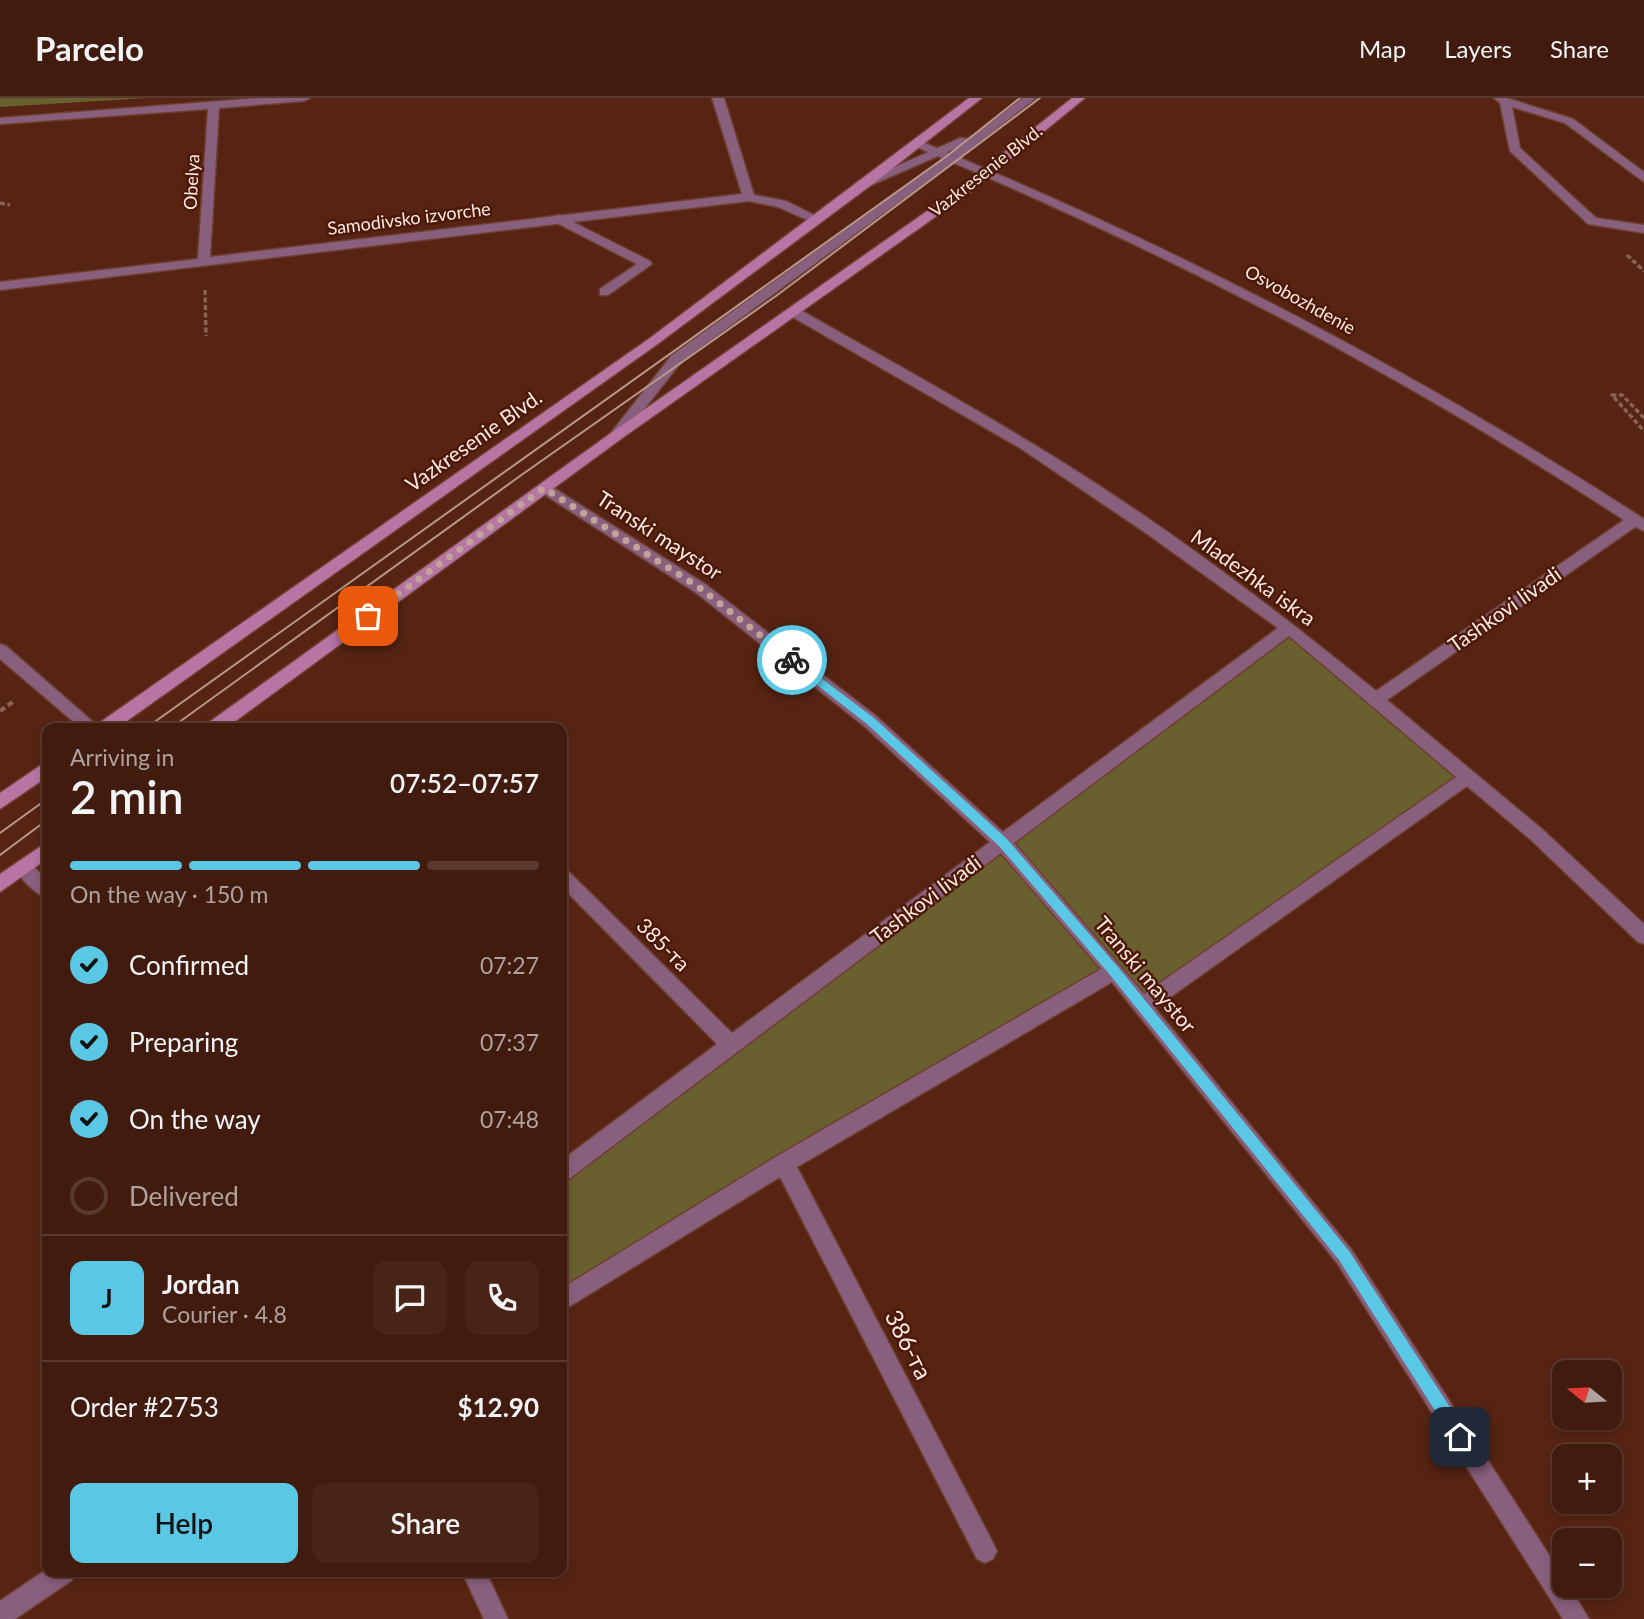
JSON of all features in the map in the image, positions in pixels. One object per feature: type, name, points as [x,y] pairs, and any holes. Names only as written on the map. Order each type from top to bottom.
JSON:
[{"type":"main road","name":"Vazkresenie Blvd.","points":[[221,723],[616,436],[794,313],[988,173],[1079,98]]},
{"type":"main road","name":"Vazkresenie Blvd.","points":[[112,723],[491,457],[818,220],[973,99]]},
{"type":"main road","points":[[0,802],[42,772]]},
{"type":"main road","points":[[0,884],[42,853]]},
{"type":"street","points":[[0,121],[303,98]]},
{"type":"street","points":[[718,98],[749,197]]},
{"type":"street","name":"Vazkresenie Blvd.","points":[[616,436],[676,359],[993,128],[1030,98]]},
{"type":"street","points":[[1502,100],[1569,121],[1644,178]]},
{"type":"street","points":[[1502,100],[1514,149],[1582,212],[1592,221],[1644,229]]},
{"type":"street","name":"Obelya","points":[[204,261],[214,105]]},
{"type":"street","name":"Vazkresenie Blvd.","points":[[865,184],[993,128]]},
{"type":"street","name":"Osvobozhdenie","points":[[918,144],[1145,243],[1227,283],[1408,382],[1639,523]]},
{"type":"street","name":"Samodivsko izvorche","points":[[0,286],[749,197],[782,204],[818,220]]},
{"type":"street","points":[[559,219],[646,264],[604,292]]},
{"type":"street","name":"Mladezhka iskra","points":[[794,313],[1026,445],[1151,529],[1289,628],[1536,834],[1644,936]]},
{"type":"street","name":"Transki maystor","points":[[544,488],[710,596],[870,721],[1003,843],[1143,1006],[1344,1256],[1577,1619]]},
{"type":"street","name":"Tashkovi livadi","points":[[1375,700],[1639,523]]},
{"type":"street","name":"Tashkovi livadi","points":[[567,1168],[1289,628]]},
{"type":"street","points":[[0,650],[86,723]]},
{"type":"street","points":[[1143,1006],[1468,778]]},
{"type":"street","points":[[23,867],[42,886]]},
{"type":"street","name":"385-та","points":[[567,881],[732,1046]]},
{"type":"street","points":[[567,1297],[784,1163],[1114,971]]},
{"type":"street","name":"386-та","points":[[784,1163],[985,1551]]},
{"type":"street","points":[[0,1615],[57,1577]]},
{"type":"street","points":[[476,1577],[496,1619]]},
{"type":"path","points":[[0,203],[10,205]]},
{"type":"path","points":[[205,290],[206,336]]},
{"type":"path","points":[[1644,418],[1622,395],[1612,395],[1644,431]]},
{"type":"shaded area","points":[[0,98],[147,98],[0,107]]},
{"type":"shaded area","points":[[1289,628],[1468,777],[1143,1006],[1003,843]]},
{"type":"shaded area","points":[[1003,849],[1105,970],[567,1293],[567,1176]]},
{"type":"tram line","points":[[153,723],[947,156],[1020,98]]},
{"type":"tram line","points":[[178,723],[520,476],[776,296],[1040,98]]},
{"type":"tram line","points":[[0,833],[42,803]]},
{"type":"tram line","points":[[0,855],[42,824]]},
{"type":"way so far","points":[[368,616],[544,488],[700,588],[792,660]]},
{"type":"route","points":[[792,660],[870,721],[1003,843],[1114,971],[1344,1256],[1460,1437]]}]
